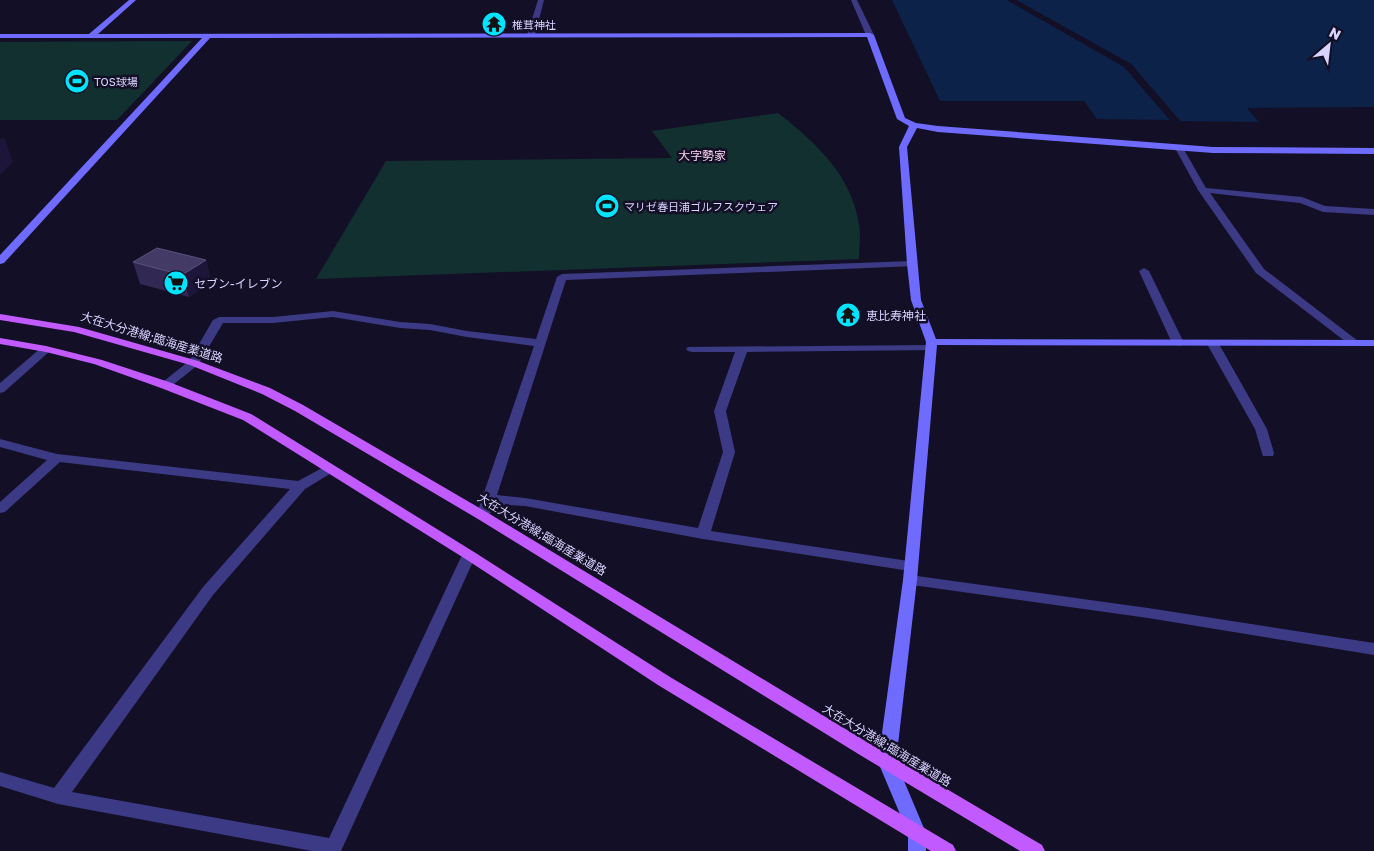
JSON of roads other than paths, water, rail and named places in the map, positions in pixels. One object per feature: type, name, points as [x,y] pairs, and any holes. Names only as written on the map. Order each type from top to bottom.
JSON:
[{"type":"main road","name":"大在大分港線;臨海産業道路","points":[[0,317],[75,329],[194,363],[266,391],[299,408],[483,516],[1036,851]]},
{"type":"main road","points":[[0,341],[46,349],[98,362],[165,385],[247,417],[469,555],[917,842],[947,851]]},
{"type":"street","points":[[91,36],[133,0]]},
{"type":"street","points":[[531,35],[541,0]]},
{"type":"street","points":[[854,0],[870,35],[901,119],[914,124],[938,129],[1179,148],[1236,151],[1374,151]]},
{"type":"street","points":[[0,36],[870,35]]},
{"type":"street","points":[[0,261],[209,36]]},
{"type":"street","points":[[914,124],[902,146],[916,300],[932,345],[910,573],[887,762],[917,842]]},
{"type":"street","points":[[1179,148],[1203,190],[1260,271],[1354,343]]},
{"type":"street","points":[[1203,190],[1302,200],[1322,209],[1374,212]]},
{"type":"street","points":[[483,516],[562,277],[912,264]]},
{"type":"street","points":[[1144,271],[1178,344]]},
{"type":"street","points":[[165,385],[194,363],[219,320],[273,320],[333,314],[540,343]]},
{"type":"street","points":[[692,349],[932,345],[1374,343]]},
{"type":"street","points":[[1213,344],[1261,429],[1268,453]]},
{"type":"street","points":[[0,389],[46,349]]},
{"type":"street","points":[[703,534],[729,452],[720,411],[742,349]]},
{"type":"street","points":[[0,443],[57,458],[300,486]]},
{"type":"street","points":[[0,509],[57,458]]},
{"type":"street","points":[[58,797],[208,591],[300,486],[332,469]]},
{"type":"street","points":[[489,499],[525,502],[910,573],[1374,649]]},
{"type":"street","points":[[0,779],[58,797],[333,849],[469,555]]},
{"type":"water","points":[[892,0],[1007,0],[1125,67],[1170,120],[1097,119],[1084,101],[940,101]]},
{"type":"water","points":[[1016,0],[1374,0],[1374,107],[1247,108],[1259,122],[1180,121],[1131,64]]},
{"type":"place","name":"椎茸神社","points":[[494,24]]},
{"type":"place","name":"TOS球場","points":[[77,81]]},
{"type":"place","name":"マリゼ春日浦ゴルフスクウェア","points":[[607,206]]},
{"type":"place","name":"セブン-イレブン","points":[[176,283]]},
{"type":"place","name":"恵比寿神社","points":[[848,315]]},
{"type":"district","name":"大字勢家","points":[[702,155]]}]
